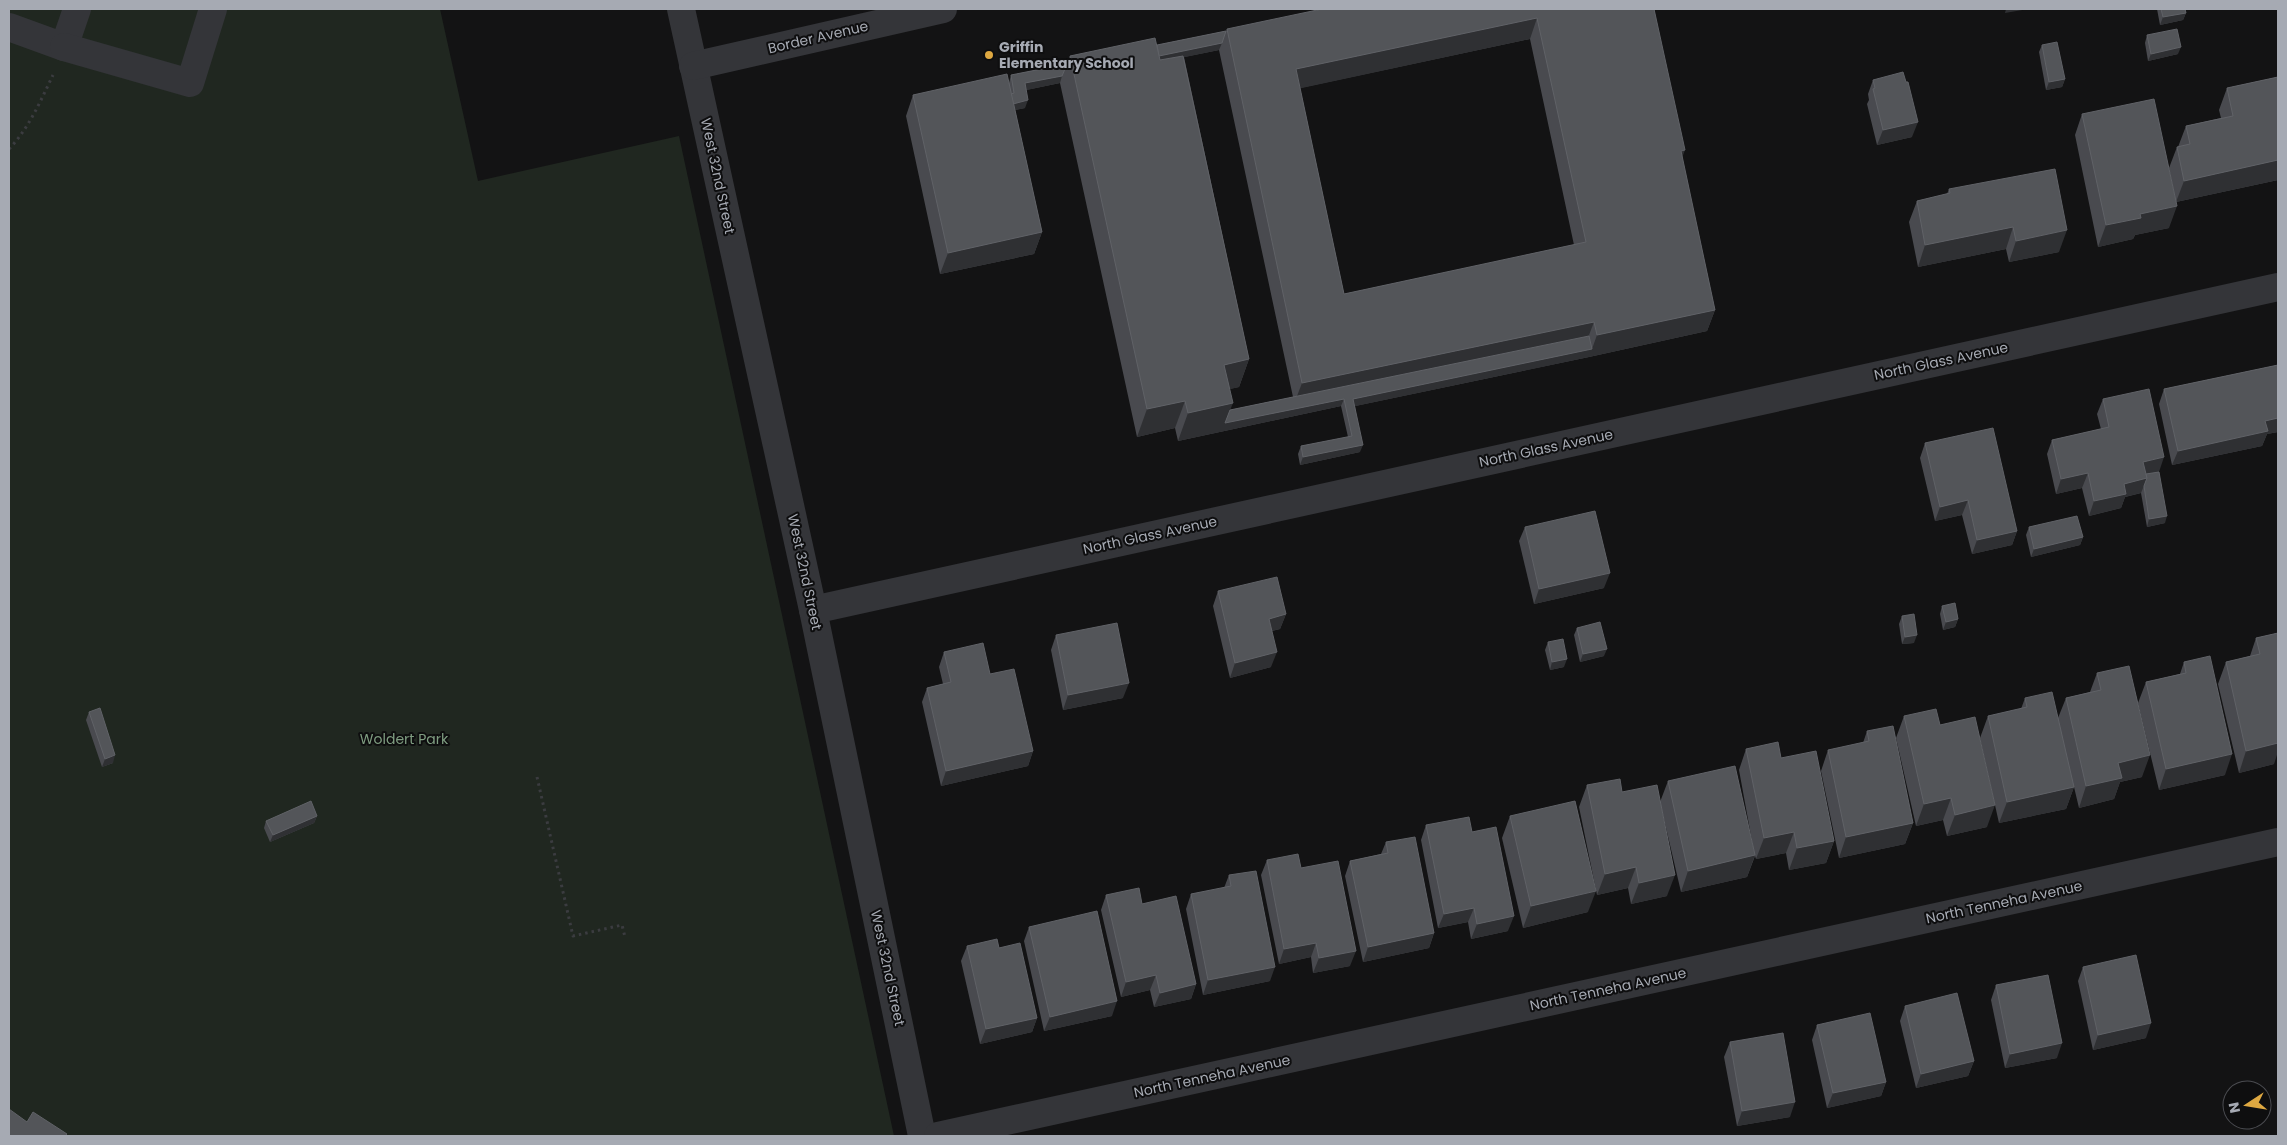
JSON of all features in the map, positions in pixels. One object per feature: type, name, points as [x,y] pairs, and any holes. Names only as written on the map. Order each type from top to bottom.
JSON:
[{"type":"street","points":[[64,47],[77,9]]},
{"type":"street","points":[[9,27],[64,47],[190,83],[213,9]]},
{"type":"street","name":"West 32nd Street","points":[[681,9],[813,610],[922,1136]]},
{"type":"street","name":"Border Avenue","points":[[693,66],[943,9]]},
{"type":"street","name":"North Glass Avenue","points":[[813,610],[2278,287]]},
{"type":"street","name":"North Tenneha Avenue","points":[[938,1136],[2278,842]]},
{"type":"path","points":[[9,149],[20,138],[31,120],[56,70],[64,47]]},
{"type":"path","points":[[537,777],[573,936],[622,925],[625,937]]},
{"type":"green space","name":"Woldert Park","points":[[9,9],[440,9],[478,181],[679,136],[894,1136],[9,1136]]},
{"type":"building","points":[[1322,9],[1654,9],[1685,150],[1681,151],[1715,310],[1597,335],[1594,322],[1302,383],[1227,29]],"holes":[[[1537,18],[1586,242],[1344,294],[1296,69]]]},
{"type":"building","points":[[2161,9],[2185,9],[2186,13],[2163,17]]},
{"type":"building","points":[[2177,29],[2181,47],[2151,54],[2147,35]]},
{"type":"building","points":[[1226,31],[1222,43],[1159,56],[1157,45]]},
{"type":"building","points":[[1155,38],[1160,60],[1183,56],[1249,359],[1224,365],[1233,403],[1188,413],[1185,401],[1147,409],[1070,56]]},
{"type":"building","points":[[2057,42],[2065,79],[2049,82],[2042,45]]},
{"type":"building","points":[[1067,64],[1062,76],[1025,83],[1028,100],[1013,104],[1011,94],[1014,93],[1011,75]]},
{"type":"building","points":[[1903,72],[1906,82],[1908,82],[1918,122],[1883,130],[1873,89],[1875,88],[1873,80]]},
{"type":"building","points":[[1007,74],[1042,232],[948,253],[913,95]]},
{"type":"building","points":[[2278,77],[2278,160],[2184,181],[2177,147],[2190,144],[2186,126],[2233,116],[2227,88]]},
{"type":"building","points":[[2154,99],[2177,206],[2140,214],[2141,218],[2106,225],[2082,114]]},
{"type":"building","points":[[2055,169],[2067,230],[2016,241],[2013,227],[1925,245],[1917,201],[1950,193],[1949,189]]},
{"type":"building","points":[[1589,336],[1592,349],[1353,399],[1363,445],[1303,457],[1301,446],[1352,436],[1344,399],[1225,423],[1230,410]]},
{"type":"building","points":[[2278,365],[2278,418],[2265,421],[2268,431],[2178,451],[2164,389]]},
{"type":"building","points":[[2149,389],[2164,457],[2143,462],[2147,478],[2124,484],[2126,494],[2094,501],[2088,473],[2061,479],[2052,440],[2109,427],[2103,399]]},
{"type":"building","points":[[1993,428],[2017,531],[1977,540],[1968,500],[1940,507],[1925,443]]},
{"type":"building","points":[[2159,472],[2167,516],[2149,519],[2144,486],[2147,478],[2146,474]]},
{"type":"building","points":[[1595,511],[1610,573],[1539,589],[1525,527]]},
{"type":"building","points":[[2077,516],[2083,537],[2034,549],[2029,527]]},
{"type":"building","points":[[1277,577],[1286,614],[1269,619],[1277,652],[1235,663],[1218,591]]},
{"type":"building","points":[[1955,603],[1958,619],[1946,622],[1942,606]]},
{"type":"building","points":[[1914,614],[1917,635],[1905,637],[1902,616]]},
{"type":"building","points":[[1600,622],[1607,649],[1583,654],[1577,628]]},
{"type":"building","points":[[1117,623],[1129,683],[1068,695],[1056,635]]},
{"type":"building","points":[[2278,633],[2278,743],[2246,751],[2226,662],[2260,654],[2256,638]]},
{"type":"building","points":[[1563,639],[1567,659],[1552,662],[1548,642]]},
{"type":"building","points":[[983,643],[990,674],[1014,669],[1033,751],[946,771],[927,688],[951,682],[944,652]]},
{"type":"building","points":[[2210,656],[2232,754],[2166,769],[2146,682],[2186,673],[2184,662]]},
{"type":"building","points":[[2129,666],[2150,755],[2118,763],[2122,778],[2086,786],[2066,698],[2101,690],[2097,673]]},
{"type":"building","points":[[2052,692],[2074,787],[2007,802],[1988,716],[2027,707],[2025,698]]},
{"type":"building","points":[[100,708],[115,755],[105,759],[89,712]]},
{"type":"building","points":[[1936,709],[1940,725],[1975,717],[1995,805],[1955,815],[1951,798],[1924,804],[1904,716]]},
{"type":"building","points":[[1893,726],[1913,823],[1846,837],[1828,750],[1869,741],[1867,731]]},
{"type":"building","points":[[1778,742],[1781,758],[1816,751],[1834,841],[1797,848],[1794,832],[1764,838],[1746,749]]},
{"type":"building","points":[[1735,766],[1755,855],[1688,871],[1668,781]]},
{"type":"building","points":[[1620,779],[1622,792],[1657,785],[1675,875],[1639,883],[1636,867],[1605,874],[1587,785]]},
{"type":"building","points":[[311,801],[317,816],[273,835],[266,821]]},
{"type":"building","points":[[1575,801],[1596,891],[1531,906],[1510,816]]},
{"type":"building","points":[[1469,817],[1472,832],[1496,827],[1514,916],[1477,924],[1474,908],[1444,914],[1426,825]]},
{"type":"building","points":[[1415,837],[1434,933],[1368,947],[1350,861],[1388,853],[1386,842]]},
{"type":"building","points":[[1298,854],[1301,868],[1338,861],[1356,951],[1319,958],[1316,943],[1284,949],[1267,860]]},
{"type":"building","points":[[1256,871],[1275,967],[1208,980],[1191,894],[1231,886],[1229,875]]},
{"type":"building","points":[[1139,888],[1142,904],[1176,896],[1196,984],[1160,993],[1156,975],[1126,982],[1106,895]]},
{"type":"building","points":[[1097,911],[1117,1001],[1050,1017],[1029,927]]},
{"type":"building","points":[[997,939],[999,948],[1020,943],[1037,1018],[986,1029],[967,946]]},
{"type":"building","points":[[2136,955],[2151,1023],[2098,1035],[2083,967]]},
{"type":"building","points":[[2048,975],[2062,1043],[2010,1054],[1996,985]]},
{"type":"building","points":[[1957,993],[1974,1061],[1921,1074],[1905,1006]]},
{"type":"building","points":[[1870,1013],[1886,1082],[1833,1093],[1817,1025]]},
{"type":"building","points":[[1783,1033],[1795,1102],[1742,1111],[1730,1042]]},
{"type":"building","points":[[9,1109],[27,1122],[33,1112],[67,1134],[65,1136],[9,1136]]},
{"type":"place","name":"Griffin Elementary School","points":[[989,55]]}]
